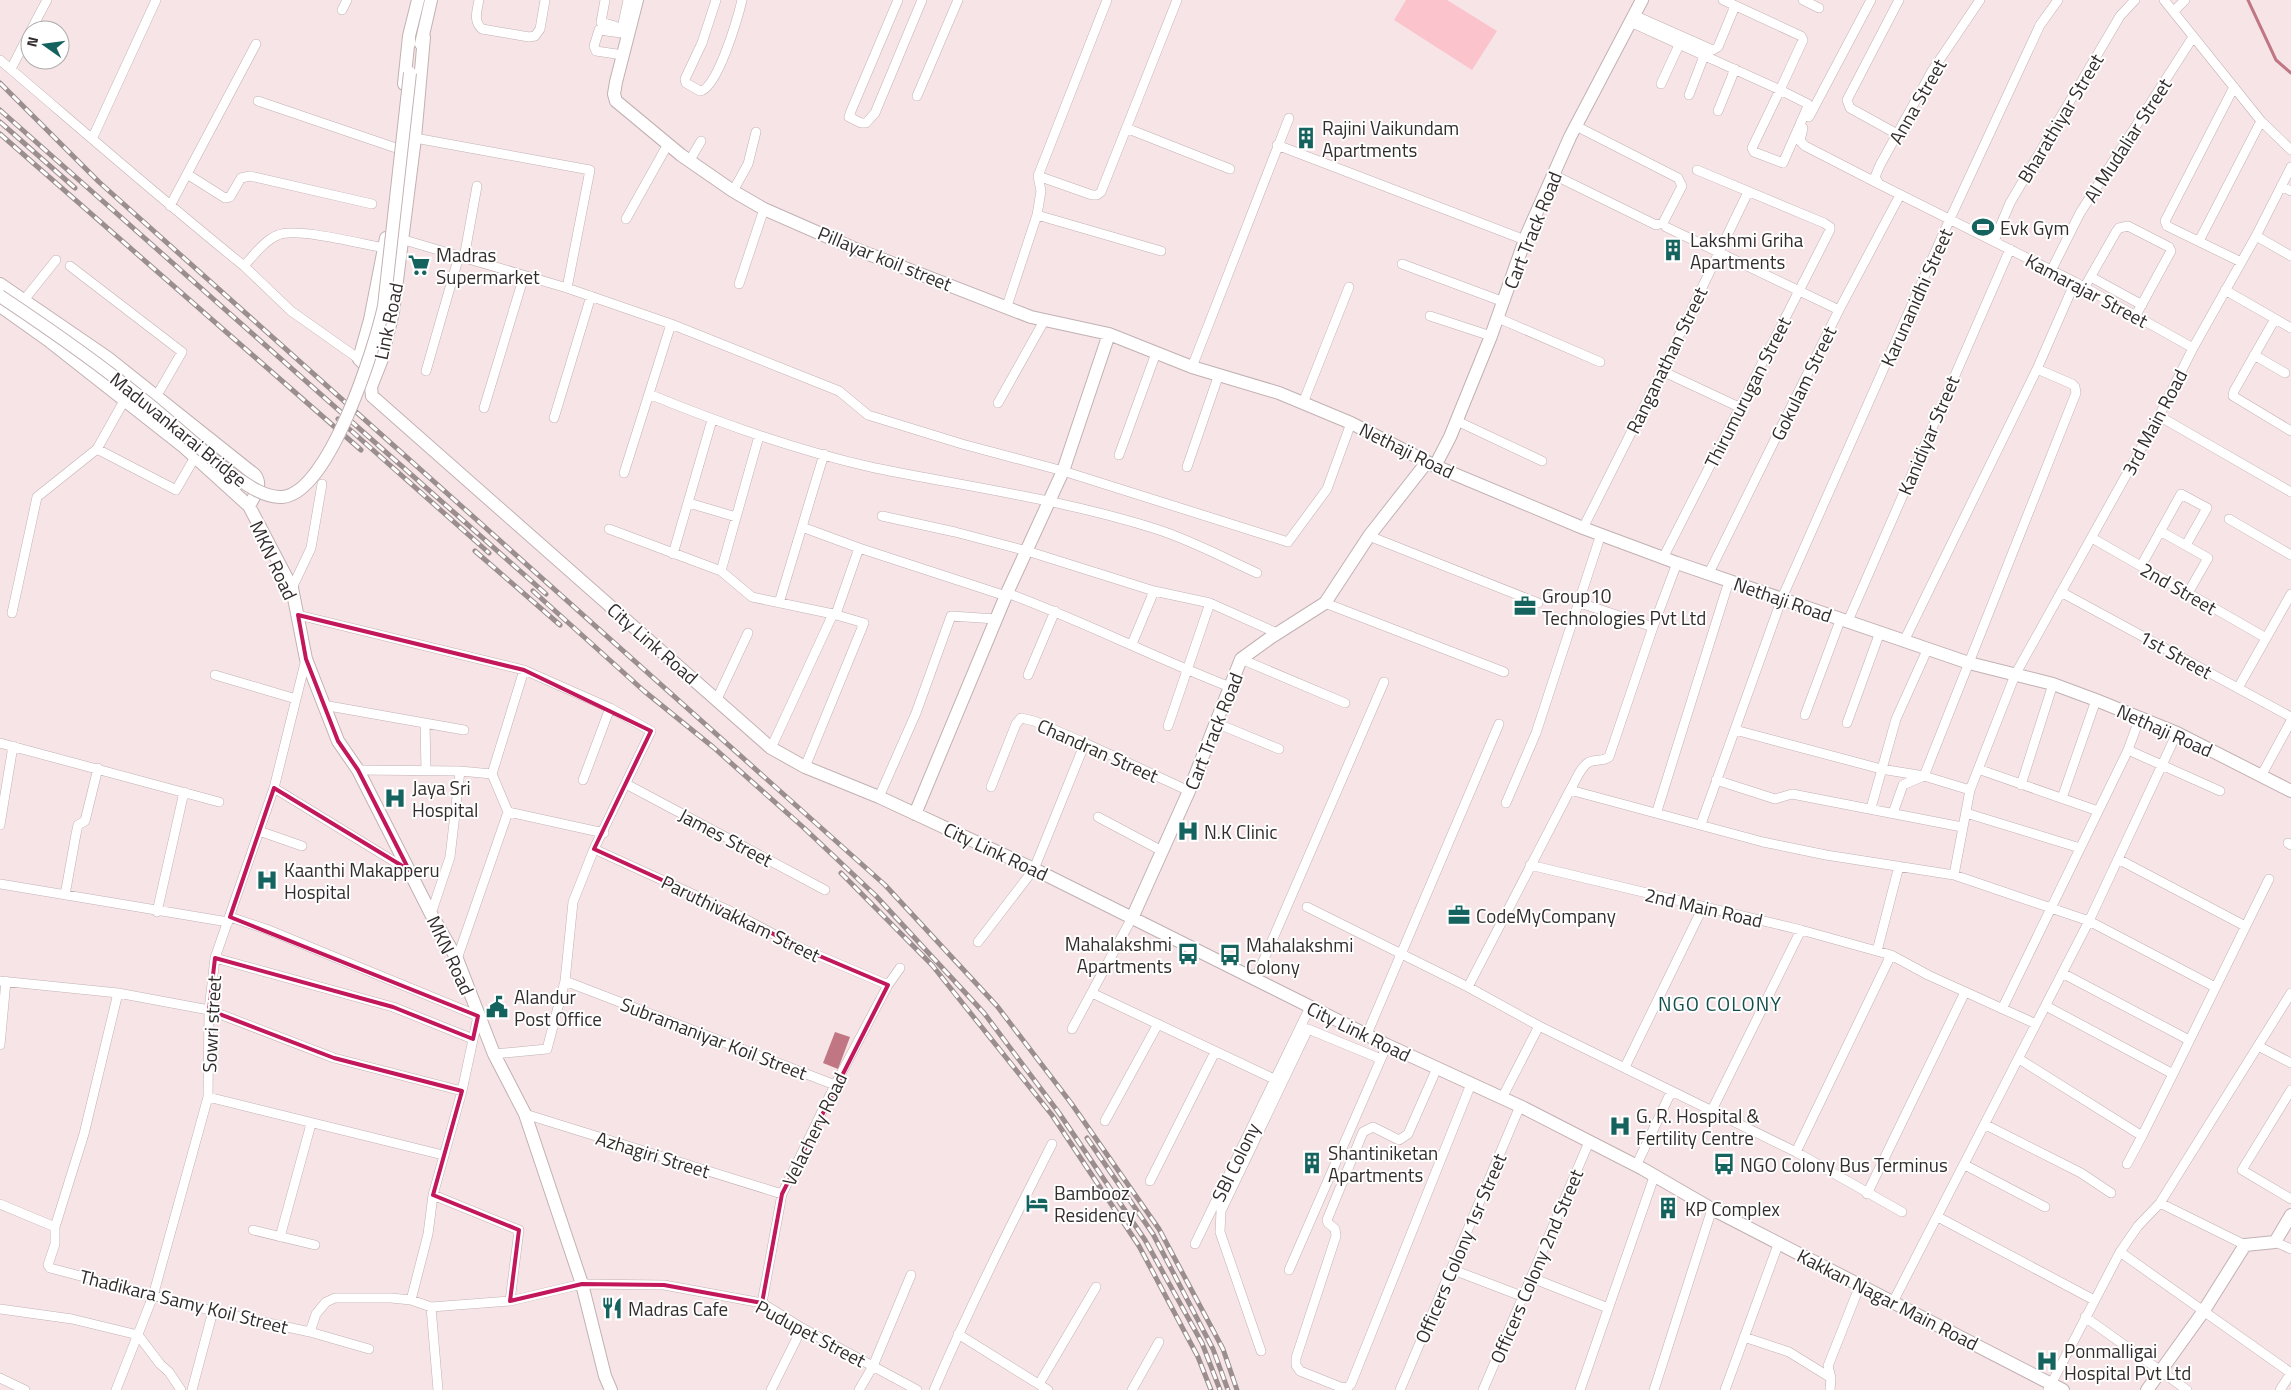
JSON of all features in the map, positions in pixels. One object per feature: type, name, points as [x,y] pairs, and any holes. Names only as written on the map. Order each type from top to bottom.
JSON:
[{"type":"street","points":[[36,20],[47,0]]},
{"type":"street","points":[[93,137],[156,0]]},
{"type":"street","points":[[342,10],[347,0]]},
{"type":"street","points":[[410,73],[409,36],[418,0]]},
{"type":"street","points":[[410,73],[424,37],[431,0]]},
{"type":"street","points":[[479,0],[476,19],[477,24],[482,29],[529,37],[535,36],[540,29],[545,0]]},
{"type":"street","points":[[605,0],[601,22],[627,30]]},
{"type":"street","points":[[627,30],[628,0]]},
{"type":"street","name":"Pillayar koil street","points":[[638,0],[627,30],[614,94],[616,101],[668,144],[733,191],[764,209],[853,248],[1044,321],[1109,334],[1192,367],[1279,393]]},
{"type":"street","points":[[716,0],[702,43],[685,79],[686,83],[700,91],[709,88],[715,77],[733,33],[742,0]]},
{"type":"street","points":[[898,0],[850,117],[861,123],[866,123],[875,114],[922,0]]},
{"type":"street","points":[[917,96],[958,0]]},
{"type":"street","points":[[1007,306],[1037,215],[1041,191],[1038,176],[1107,0]]},
{"type":"street","points":[[1038,176],[1097,195],[1101,192],[1177,0]]},
{"type":"street","name":"Cart Track Road","points":[[1133,916],[1189,791],[1241,659],[1324,602],[1369,536],[1431,464],[1457,421],[1498,318],[1525,240],[1576,126],[1642,0]]},
{"type":"street","points":[[1632,18],[1679,45],[1780,90],[1806,103],[1808,106],[1784,162],[1780,163],[1754,152],[1752,148],[1780,90],[1802,45],[1803,38],[1723,0]]},
{"type":"street","points":[[1803,0],[1819,8]]},
{"type":"street","points":[[1871,0],[1803,129],[1800,141],[1805,146],[1900,194]]},
{"type":"street","points":[[1897,134],[1850,108],[1847,100],[1899,0]]},
{"type":"street","name":"Anna Street","points":[[1879,184],[1875,177],[1897,134],[1932,72],[1980,0]]},
{"type":"street","name":"Karunanidhi Street","points":[[1701,824],[1782,598],[1949,221],[2040,25],[2058,0]]},
{"type":"street","name":"Bharathiyar Street","points":[[1994,242],[2010,203],[2120,16],[2135,0]]},
{"type":"street","points":[[2164,0],[2261,121],[2291,150]]},
{"type":"street","points":[[2174,12],[2185,0]]},
{"type":"street","points":[[1632,18],[1713,50],[1718,47],[1735,6]]},
{"type":"street","points":[[623,55],[596,51],[594,46],[599,30],[627,30]]},
{"type":"street","name":"Link Road","points":[[409,36],[384,248],[370,320],[359,359],[375,375],[382,359],[393,312],[415,138],[424,37]]},
{"type":"street","name":"Al Mudaliar Street","points":[[2051,271],[2080,213],[2193,37]]},
{"type":"street","points":[[170,206],[256,44]]},
{"type":"street","points":[[1661,84],[1679,45]]},
{"type":"street","points":[[11,69],[20,51]]},
{"type":"street","points":[[1688,94],[1704,56]]},
{"type":"street","points":[[0,60],[93,137],[170,206],[244,266],[291,311],[359,359]]},
{"type":"street","points":[[1718,111],[1735,70]]},
{"type":"street","name":"Maduvankarai Bridge","points":[[0,296],[55,332],[141,397],[234,476],[258,491],[274,496],[282,497],[300,491],[316,474],[327,455],[366,368],[378,333],[384,306],[410,73]]},
{"type":"street","points":[[2234,87],[2166,217],[2167,226],[2241,262]]},
{"type":"street","points":[[258,101],[396,148]]},
{"type":"street","points":[[1192,367],[1289,118]]},
{"type":"street","points":[[2199,241],[2261,121]]},
{"type":"street","points":[[1554,175],[1656,225],[1663,223],[1682,186],[1678,178],[1576,126]]},
{"type":"street","points":[[1126,128],[1230,168]]},
{"type":"street","points":[[733,191],[748,164],[756,132]]},
{"type":"street","points":[[415,138],[590,170],[567,288]]},
{"type":"street","points":[[690,160],[701,141]]},
{"type":"street","points":[[626,219],[668,144]]},
{"type":"street","points":[[1277,145],[1525,240]]},
{"type":"street","name":"3rd Main Road","points":[[1954,875],[1970,790],[2015,675],[2159,416],[2193,348],[2256,236],[2291,167]]},
{"type":"street","points":[[1697,170],[1748,192]]},
{"type":"street","points":[[187,174],[225,198],[230,197],[240,178],[250,176],[372,204]]},
{"type":"street","points":[[426,371],[461,257],[477,186]]},
{"type":"street","points":[[2282,186],[2291,191]]},
{"type":"street","name":"Thirumurugan Street","points":[[1663,558],[1738,407],[1799,292],[1830,227],[1748,192]]},
{"type":"street","name":"Ranganathan Street","points":[[1583,528],[1662,371],[1748,192]]},
{"type":"street","name":"Kamarajar Street","points":[[1900,194],[1949,221],[2075,282],[2193,348]]},
{"type":"street","name":"Gokulam Street","points":[[1709,574],[1839,310],[1900,194]]},
{"type":"street","points":[[739,284],[764,209]]},
{"type":"street","points":[[1037,215],[1161,251]]},
{"type":"street","points":[[2084,288],[2116,232],[2123,226],[2128,226],[2169,248],[2170,255],[2136,315]]},
{"type":"street","points":[[1666,228],[1839,310]]},
{"type":"street","points":[[244,266],[260,248],[277,235],[296,232],[384,248]]},
{"type":"street","points":[[2256,236],[2291,256]]},
{"type":"street","points":[[401,239],[567,288],[671,324],[839,391],[868,415],[962,444],[1063,471],[1288,542],[1327,489],[1351,423]]},
{"type":"street","name":"Kanidiyar Street","points":[[1805,715],[1844,620],[2010,250]]},
{"type":"street","points":[[24,300],[56,260]]},
{"type":"street","points":[[1402,264],[1504,302]]},
{"type":"street","points":[[70,266],[182,352],[156,397]]},
{"type":"street","points":[[484,408],[524,276]]},
{"type":"street","points":[[2091,277],[2142,305]]},
{"type":"street","points":[[1905,640],[2037,368],[2075,282]]},
{"type":"street","name":"MKN Road","points":[[0,284],[108,358],[255,475],[258,488],[249,506]]},
{"type":"street","points":[[1303,403],[1349,287]]},
{"type":"street","points":[[2225,290],[2291,328]]},
{"type":"street","points":[[554,418],[591,296]]},
{"type":"street","name":"MKN Road","points":[[0,306],[48,340],[195,457],[249,506],[292,588],[306,659],[338,741],[358,770],[457,959],[494,1054],[525,1114],[582,1284],[605,1376],[612,1390]]},
{"type":"street","points":[[1430,316],[1491,336]]},
{"type":"street","points":[[1498,318],[1600,362]]},
{"type":"street","points":[[2275,319],[2234,391],[2233,396],[2291,431]]},
{"type":"street","points":[[998,403],[1044,321]]},
{"type":"street","points":[[624,473],[671,324]]},
{"type":"street","points":[[915,814],[1006,594],[1063,471],[1109,334]]},
{"type":"street","points":[[1119,455],[1156,353]]},
{"type":"street","points":[[2254,355],[2285,373]]},
{"type":"street","points":[[1893,813],[1903,785],[1924,776],[2076,393],[2075,387],[2072,384],[2037,368]]},
{"type":"street","points":[[1662,371],[1738,407]]},
{"type":"street","points":[[1187,467],[1219,374]]},
{"type":"street","name":"City Link Road","points":[[375,375],[371,387],[372,396],[379,404],[717,698],[770,748],[805,767],[880,797],[1133,916],[1255,980],[1387,1045],[1520,1106],[1636,1166],[1712,1209]]},
{"type":"street","name":"Nethaji Road","points":[[1279,393],[1351,423],[1431,464],[1583,528],[1663,558],[1969,663],[2053,684],[2177,733],[2291,791]]},
{"type":"street","points":[[649,394],[712,420],[759,436],[873,467],[1049,501],[1158,529],[1257,573]]},
{"type":"street","points":[[12,613],[37,497],[97,449],[124,401]]},
{"type":"street","points":[[2159,416],[2291,492]]},
{"type":"street","points":[[672,554],[689,503],[712,420]]},
{"type":"street","points":[[1457,421],[1542,460]]},
{"type":"street","points":[[721,571],[759,436]]},
{"type":"street","points":[[97,449],[176,490],[195,457]]},
{"type":"street","points":[[779,603],[824,454]]},
{"type":"street","points":[[292,588],[311,548],[322,484]]},
{"type":"street","points":[[2141,566],[2182,494],[2207,508],[2186,545]]},
{"type":"street","points":[[689,503],[736,517]]},
{"type":"street","points":[[882,516],[955,532],[1026,551],[1154,591],[1210,603],[1277,633]]},
{"type":"street","points":[[2230,520],[2291,555]]},
{"type":"street","points":[[802,526],[859,548],[1055,611],[1187,670],[1230,687]]},
{"type":"street","points":[[609,528],[638,538],[672,554],[721,571],[752,597],[833,614],[864,623],[805,767]]},
{"type":"street","points":[[2160,531],[2208,558],[2188,593]]},
{"type":"street","points":[[1506,803],[1536,733],[1601,534]]},
{"type":"street","points":[[1369,536],[1538,603]]},
{"type":"street","name":"2nd Street","points":[[2092,538],[2266,638]]},
{"type":"street","points":[[770,748],[833,614],[837,611],[859,548]]},
{"type":"street","points":[[1468,987],[1570,790],[1586,765],[1590,762],[1604,760],[1609,757],[1653,627],[1678,563]]},
{"type":"street","points":[[1657,812],[1729,581]]},
{"type":"street","points":[[1132,644],[1154,591]]},
{"type":"street","name":"1st Street","points":[[2061,592],[2238,688],[2291,719]]},
{"type":"street","points":[[2238,688],[2291,594]]},
{"type":"street","points":[[1324,602],[1504,672]]},
{"type":"street","points":[[1168,726],[1210,603]]},
{"type":"street","points":[[1580,603],[1653,627]]},
{"type":"street","points":[[1028,675],[1055,611]]},
{"type":"street","points":[[298,615],[524,670],[610,708],[651,730],[604,833],[594,850],[573,902],[565,981],[547,1049],[494,1054]]},
{"type":"street","points":[[880,797],[916,713],[951,616],[996,619]]},
{"type":"street","points":[[1847,723],[1880,632]]},
{"type":"street","points":[[717,698],[748,633]]},
{"type":"street","points":[[1871,808],[1896,719],[1928,648]]},
{"type":"street","name":"Sowri street","points":[[116,1390],[153,1296],[208,1097],[209,1010],[215,958],[274,788],[306,659]]},
{"type":"street","points":[[1241,659],[1345,703]]},
{"type":"street","points":[[457,959],[508,812],[492,774],[524,670]]},
{"type":"street","points":[[215,675],[296,698]]},
{"type":"street","points":[[1255,980],[1384,682]]},
{"type":"street","points":[[2021,785],[2053,684]]},
{"type":"street","points":[[2062,798],[2096,700]]},
{"type":"street","points":[[323,705],[464,730]]},
{"type":"street","points":[[583,780],[610,708]]},
{"type":"street","points":[[2002,1010],[2128,750],[2140,717]]},
{"type":"street","name":"Chandran Street","points":[[991,787],[1016,724],[1021,718],[1085,743],[1189,791]]},
{"type":"street","points":[[2261,776],[2291,719]]},
{"type":"street","points":[[425,723],[426,771]]},
{"type":"street","points":[[1216,723],[1279,749]]},
{"type":"street","points":[[1367,1034],[1499,724]]},
{"type":"street","points":[[1735,730],[1881,769],[1924,776],[1970,790]]},
{"type":"street","points":[[1893,1302],[2089,921],[2177,733]]},
{"type":"street","points":[[0,742],[219,802]]},
{"type":"street","points":[[978,942],[1034,868],[1085,743]]},
{"type":"street","points":[[0,825],[13,746]]},
{"type":"street","points":[[2128,750],[2220,791]]},
{"type":"street","points":[[65,896],[78,825],[84,821],[98,768]]},
{"type":"street","points":[[1978,768],[2021,785],[2098,810]]},
{"type":"street","points":[[358,770],[460,771],[492,774]]},
{"type":"street","points":[[432,914],[450,857],[460,771]]},
{"type":"street","points":[[1716,780],[1775,799],[1792,794],[1871,808],[1962,828]]},
{"type":"street","name":"James Street","points":[[626,784],[825,890]]},
{"type":"street","points":[[274,788],[409,870]]},
{"type":"street","points":[[1570,790],[1763,842],[1826,855],[1954,875],[2089,921],[2215,987]]},
{"type":"street","points":[[157,912],[184,792]]},
{"type":"street","points":[[508,812],[604,833]]},
{"type":"street","points":[[1966,813],[2080,848]]},
{"type":"street","points":[[1098,817],[1162,851]]},
{"type":"street","points":[[259,831],[302,846]]},
{"type":"street","name":"Paruthivakkam Street","points":[[594,850],[730,911],[796,946],[888,984]]},
{"type":"street","points":[[2118,859],[2245,926]]},
{"type":"street","name":"2nd Main Road","points":[[1530,865],[1801,930],[1891,954],[1928,975],[2036,1024]]},
{"type":"street","points":[[1877,951],[1899,866]]},
{"type":"street","points":[[2127,1164],[2269,879]]},
{"type":"street","points":[[0,884],[157,912],[229,920],[266,929],[478,1016],[462,1091],[433,1195],[428,1234],[411,1300]]},
{"type":"street","points":[[1307,907],[1468,987],[1539,1026],[1796,1152],[1867,1194],[1902,1212]]},
{"type":"street","points":[[1624,1068],[1703,907]]},
{"type":"street","points":[[1072,1029],[1133,916]]},
{"type":"street","points":[[1712,1110],[1801,930]]},
{"type":"street","points":[[1796,1152],[1891,954]]},
{"type":"street","points":[[215,958],[392,1007],[473,1039]]},
{"type":"street","name":"Velachery Road","points":[[762,1303],[782,1194],[835,1084],[888,984],[900,968]]},
{"type":"street","points":[[2062,973],[2189,1040]]},
{"type":"street","points":[[0,1045],[3,981],[118,993],[209,1010],[334,1058],[462,1091]]},
{"type":"street","name":"Subramaniyar Koil Street","points":[[565,981],[835,1084]]},
{"type":"street","points":[[1867,1194],[1965,992]]},
{"type":"street","name":"Thadikara Samy Koil Street","points":[[118,993],[84,1134],[55,1227],[55,1244],[48,1267],[153,1296],[310,1332],[316,1314],[326,1302],[335,1298],[391,1298],[411,1300],[431,1307],[510,1301],[582,1284]]},
{"type":"street","points":[[1092,993],[1274,1079]]},
{"type":"street","points":[[2055,1388],[2085,1317],[2120,1252],[2138,1226],[2160,1203],[2291,993]]},
{"type":"street","points":[[2046,1006],[2172,1074]]},
{"type":"street","name":"SBI Colony","points":[[1195,1244],[1310,1007]]},
{"type":"street","points":[[1105,1121],[1158,1024]]},
{"type":"street","points":[[1502,1098],[1539,1026]]},
{"type":"street","points":[[1261,1351],[1220,1232],[1221,1211],[1308,1028],[1381,1059]]},
{"type":"street","points":[[1289,1270],[1387,1045]]},
{"type":"street","points":[[2258,1046],[2291,1063]]},
{"type":"street","points":[[1150,1181],[1215,1052]]},
{"type":"street","points":[[2019,1059],[2142,1136]]},
{"type":"street","points":[[1437,1068],[1408,1134],[1404,1138],[1399,1140],[1374,1127],[1363,1132],[1327,1220],[1335,1229],[1336,1236],[1296,1358],[1296,1365],[1300,1371],[1340,1387],[1347,1388],[1351,1384],[1470,1084]]},
{"type":"street","points":[[2291,1090],[2242,1170],[2291,1199]]},
{"type":"street","points":[[1636,1166],[1671,1092]]},
{"type":"street","points":[[208,1097],[311,1124],[443,1155]]},
{"type":"street","name":"Officers Colony 1sr Street","points":[[1400,1390],[1520,1106]]},
{"type":"street","name":"Azhagiri Street","points":[[525,1114],[782,1194]]},
{"type":"street","points":[[280,1237],[311,1124]]},
{"type":"street","points":[[1986,1124],[2081,1173],[2111,1194]]},
{"type":"street","name":"Officers Colony 2nd Street","points":[[1487,1389],[1589,1142]]},
{"type":"street","points":[[934,1390],[958,1334],[1052,1144]]},
{"type":"street","points":[[1965,1165],[2045,1207]]},
{"type":"street","points":[[1580,1390],[1654,1177]]},
{"type":"street","points":[[433,1195],[519,1230],[510,1301]]},
{"type":"street","points":[[2160,1203],[2245,1245],[2275,1242],[2291,1249]]},
{"type":"street","points":[[0,1204],[55,1227]]},
{"type":"street","points":[[1654,1390],[1712,1209]]},
{"type":"street","name":"Kakkan Nagar Main Road","points":[[1712,1209],[1779,1242],[2055,1388]]},
{"type":"street","points":[[2275,1242],[2291,1215]]},
{"type":"street","points":[[1938,1217],[2094,1300]]},
{"type":"street","points":[[253,1230],[315,1246]]},
{"type":"street","points":[[1724,1390],[1779,1242]]},
{"type":"street","points":[[2147,1390],[2203,1312],[2245,1245]]},
{"type":"street","points":[[2120,1252],[2291,1373],[2280,1390]]},
{"type":"street","points":[[1451,1269],[1524,1297]]},
{"type":"street","points":[[859,1390],[873,1366],[911,1275]]},
{"type":"street","points":[[1532,1278],[1608,1308]]},
{"type":"street","name":"Pudupet Street","points":[[582,1284],[664,1285],[762,1303],[802,1328],[917,1390]]},
{"type":"street","points":[[1830,1390],[1831,1378],[1828,1366],[1830,1359],[1860,1285]]},
{"type":"street","points":[[1039,1384],[1096,1287]]},
{"type":"street","points":[[431,1307],[438,1390]]},
{"type":"street","points":[[0,1309],[72,1319],[138,1335],[160,1364],[170,1372],[181,1390]]},
{"type":"street","points":[[192,1390],[214,1311]]},
{"type":"street","points":[[2085,1317],[2187,1390]]},
{"type":"street","points":[[771,1390],[802,1328]]},
{"type":"street","points":[[310,1332],[369,1349]]},
{"type":"street","points":[[958,1334],[1048,1390]]},
{"type":"street","points":[[1744,1337],[1789,1352],[1831,1378]]},
{"type":"street","points":[[1132,1390],[1159,1342]]},
{"type":"street","points":[[0,1378],[25,1390]]},
{"type":"highlighted area","points":[[298,615],[524,670],[651,731],[594,849],[730,911],[796,946],[888,985],[782,1194],[762,1303],[664,1285],[582,1284],[510,1301],[519,1230],[433,1195],[462,1091],[334,1058],[209,1010],[215,958],[393,1007],[473,1039],[478,1016],[230,917],[274,788],[409,870],[358,770],[338,741],[306,659]]},
{"type":"shaded area","points":[[1406,0],[1447,0],[1497,31],[1472,70],[1394,20]]},
{"type":"shaded area","points":[[835,1032],[850,1037],[838,1069],[823,1063]]},
{"type":"waterway","points":[[2248,0],[2276,60],[2291,73]]},
{"type":"railway","points":[[0,83],[99,182],[885,885],[997,1006],[1071,1103],[1159,1229],[1223,1349],[1237,1390]]},
{"type":"railway","points":[[0,110],[546,594]]},
{"type":"railway","points":[[0,122],[75,188]]},
{"type":"railway","points":[[0,134],[361,450]]},
{"type":"railway","points":[[338,419],[489,553]]},
{"type":"railway","points":[[475,551],[560,625]]},
{"type":"railway","points":[[533,591],[644,691],[713,747],[804,828],[876,896],[984,1013],[1059,1113],[1145,1240],[1202,1343],[1220,1390]]},
{"type":"railway","points":[[841,873],[932,965],[1052,1115],[1139,1246],[1198,1357],[1211,1390]]},
{"type":"railway","points":[[1087,1138],[1153,1234],[1213,1349],[1228,1390]]},
{"type":"place","name":"Rajini Vaikundam Apartments","points":[[1306,138]]},
{"type":"place","name":"Evk Gym","points":[[1983,227]]},
{"type":"place","name":"Lakshmi Griha Apartments","points":[[1673,250]]},
{"type":"place","name":"Madras Supermarket","points":[[419,265]]},
{"type":"place","name":"Group10 Technologies Pvt Ltd","points":[[1525,606]]},
{"type":"place","name":"Jaya Sri Hospital","points":[[395,798]]},
{"type":"place","name":"N.K Clinic","points":[[1188,831]]},
{"type":"place","name":"Kaanthi Makapperu Hospital","points":[[267,880]]},
{"type":"place","name":"CodeMyCompany","points":[[1459,915]]},
{"type":"place","name":"Mahalakshmi Apartments","points":[[1188,954]]},
{"type":"place","name":"Mahalakshmi Colony","points":[[1230,955]]},
{"type":"place","name":"Alandur Post Office","points":[[497,1007]]},
{"type":"place","name":"G. R. Hospital & Fertility Centre","points":[[1620,1126]]},
{"type":"place","name":"Shantiniketan Apartments","points":[[1312,1163]]},
{"type":"place","name":"NGO Colony Bus Terminus","points":[[1724,1164]]},
{"type":"place","name":"Bambooz Residency","points":[[1037,1203]]},
{"type":"place","name":"KP Complex","points":[[1668,1208]]},
{"type":"place","name":"Madras Cafe","points":[[612,1308]]},
{"type":"place","name":"Ponmalligai Hospital Pvt Ltd","points":[[2047,1361]]},
{"type":"district","name":"NGO COLONY","points":[[1720,1003]]}]
